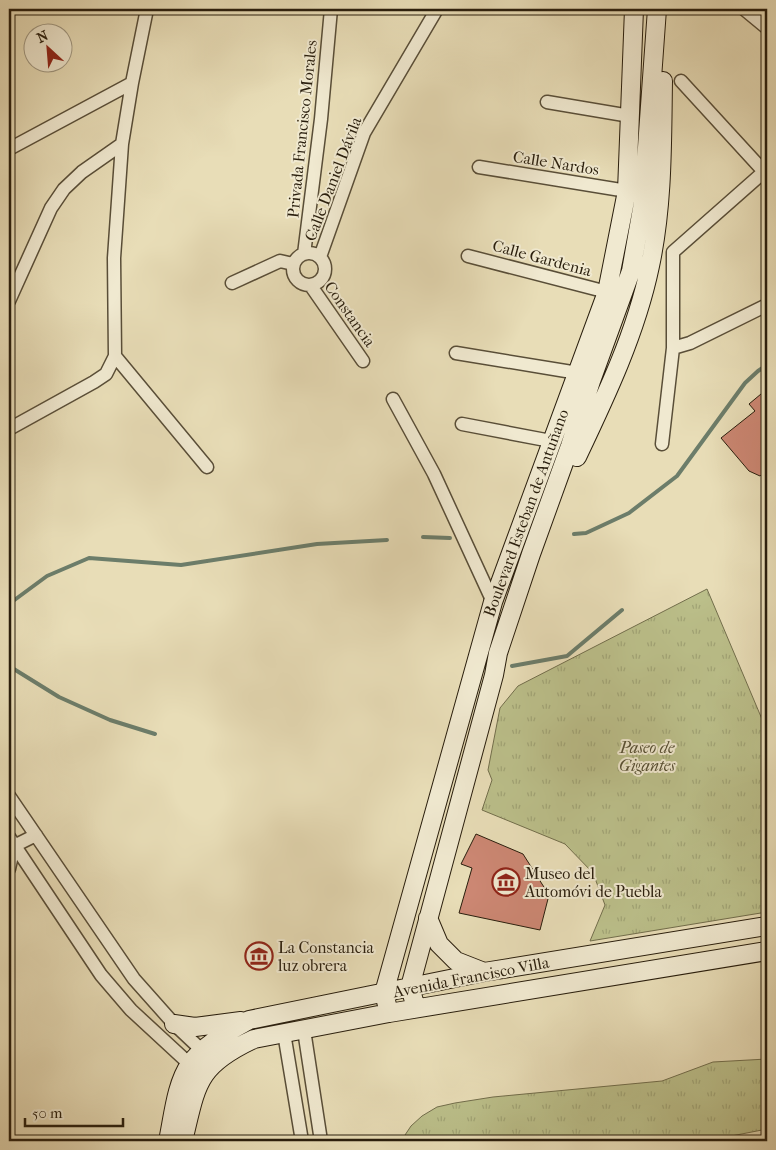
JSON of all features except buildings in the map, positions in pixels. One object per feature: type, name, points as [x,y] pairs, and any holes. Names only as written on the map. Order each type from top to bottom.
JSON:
[{"type":"street","points":[[9,429],[106,374],[115,356],[114,258],[122,144],[147,9]]},
{"type":"street","name":"Privada Francisco Morales","points":[[304,254],[321,119],[331,9]]},
{"type":"street","name":"Calle Daniel Dávila","points":[[320,257],[364,133],[437,9]]},
{"type":"street","name":"Boulevard Esteban de Antuñano","points":[[389,1013],[384,993],[493,602],[607,292],[627,191],[634,9]]},
{"type":"street","name":"Boulevard Esteban de Antuñano","points":[[410,987],[494,675],[498,653],[630,271],[643,203],[657,9]]},
{"type":"street","points":[[558,479],[576,458],[618,369],[650,267],[662,174],[663,70],[666,9]]},
{"type":"street","points":[[744,9],[767,28]]},
{"type":"street","points":[[662,444],[673,348],[673,252],[766,172],[681,81]]},
{"type":"street","points":[[9,149],[132,83]]},
{"type":"street","points":[[547,102],[630,116]]},
{"type":"street","points":[[9,301],[51,208],[64,189],[82,172],[122,144]]},
{"type":"street","name":"Calle Nardos","points":[[479,167],[627,191]]},
{"type":"street","points":[[304,254],[315,254],[320,257],[326,268],[322,280],[310,286],[302,284],[296,279],[293,272],[293,264],[298,258],[304,254]]},
{"type":"street","name":"Calle Gardenia","points":[[468,256],[607,292]]},
{"type":"street","points":[[232,283],[280,261],[293,264]]},
{"type":"street","name":"Constancia","points":[[310,286],[363,361]]},
{"type":"street","points":[[673,348],[690,342],[767,305]]},
{"type":"street","points":[[456,353],[578,373]]},
{"type":"street","points":[[115,356],[207,468]]},
{"type":"street","points":[[393,399],[434,474],[493,602]]},
{"type":"street","points":[[462,424],[551,441]]},
{"type":"street","points":[[9,796],[134,979],[174,1024],[209,1057]]},
{"type":"street","points":[[12,842],[36,835]]},
{"type":"street","points":[[9,869],[12,842]]},
{"type":"street","points":[[12,842],[101,975],[131,1010],[196,1070],[196,1087],[183,1141]]},
{"type":"street","points":[[428,918],[438,944],[456,961],[484,972]]},
{"type":"street","name":"Avenida Francisco Villa","points":[[196,1070],[209,1057],[222,1036],[249,1020],[484,972],[767,926]]},
{"type":"street","name":"Avenida Francisco Villa","points":[[209,1057],[254,1039],[389,1013],[767,951]]},
{"type":"street","points":[[410,987],[416,1008]]},
{"type":"street","points":[[174,1024],[195,1027],[249,1020]]},
{"type":"street","points":[[304,1030],[321,1141]]},
{"type":"street","points":[[284,1033],[302,1141]]},
{"type":"street","points":[[168,1141],[182,1082],[196,1070]]},
{"type":"green space","name":"Paseo de Gigantes","points":[[707,589],[767,731],[767,912],[590,941],[605,905],[593,873],[565,844],[482,810],[492,780],[488,770],[500,708],[518,686]]},
{"type":"green space","points":[[767,1059],[767,1129],[706,1141],[401,1141],[411,1126],[422,1116],[437,1107],[493,1097],[662,1081],[713,1062]]},
{"type":"waterway","points":[[574,534],[586,533],[629,513],[677,476],[745,383],[767,365]]},
{"type":"waterway","points":[[423,537],[450,538]]},
{"type":"waterway","points":[[9,604],[47,576],[89,558],[181,565],[317,544],[387,540]]},
{"type":"waterway","points":[[512,666],[567,656],[622,610]]},
{"type":"waterway","points":[[9,666],[59,697],[110,720],[155,734]]},
{"type":"place","name":"Museo del Automóvi de Puebla","points":[[506,882]]},
{"type":"place","name":"La Constancia luz obrera","points":[[259,956]]}]
